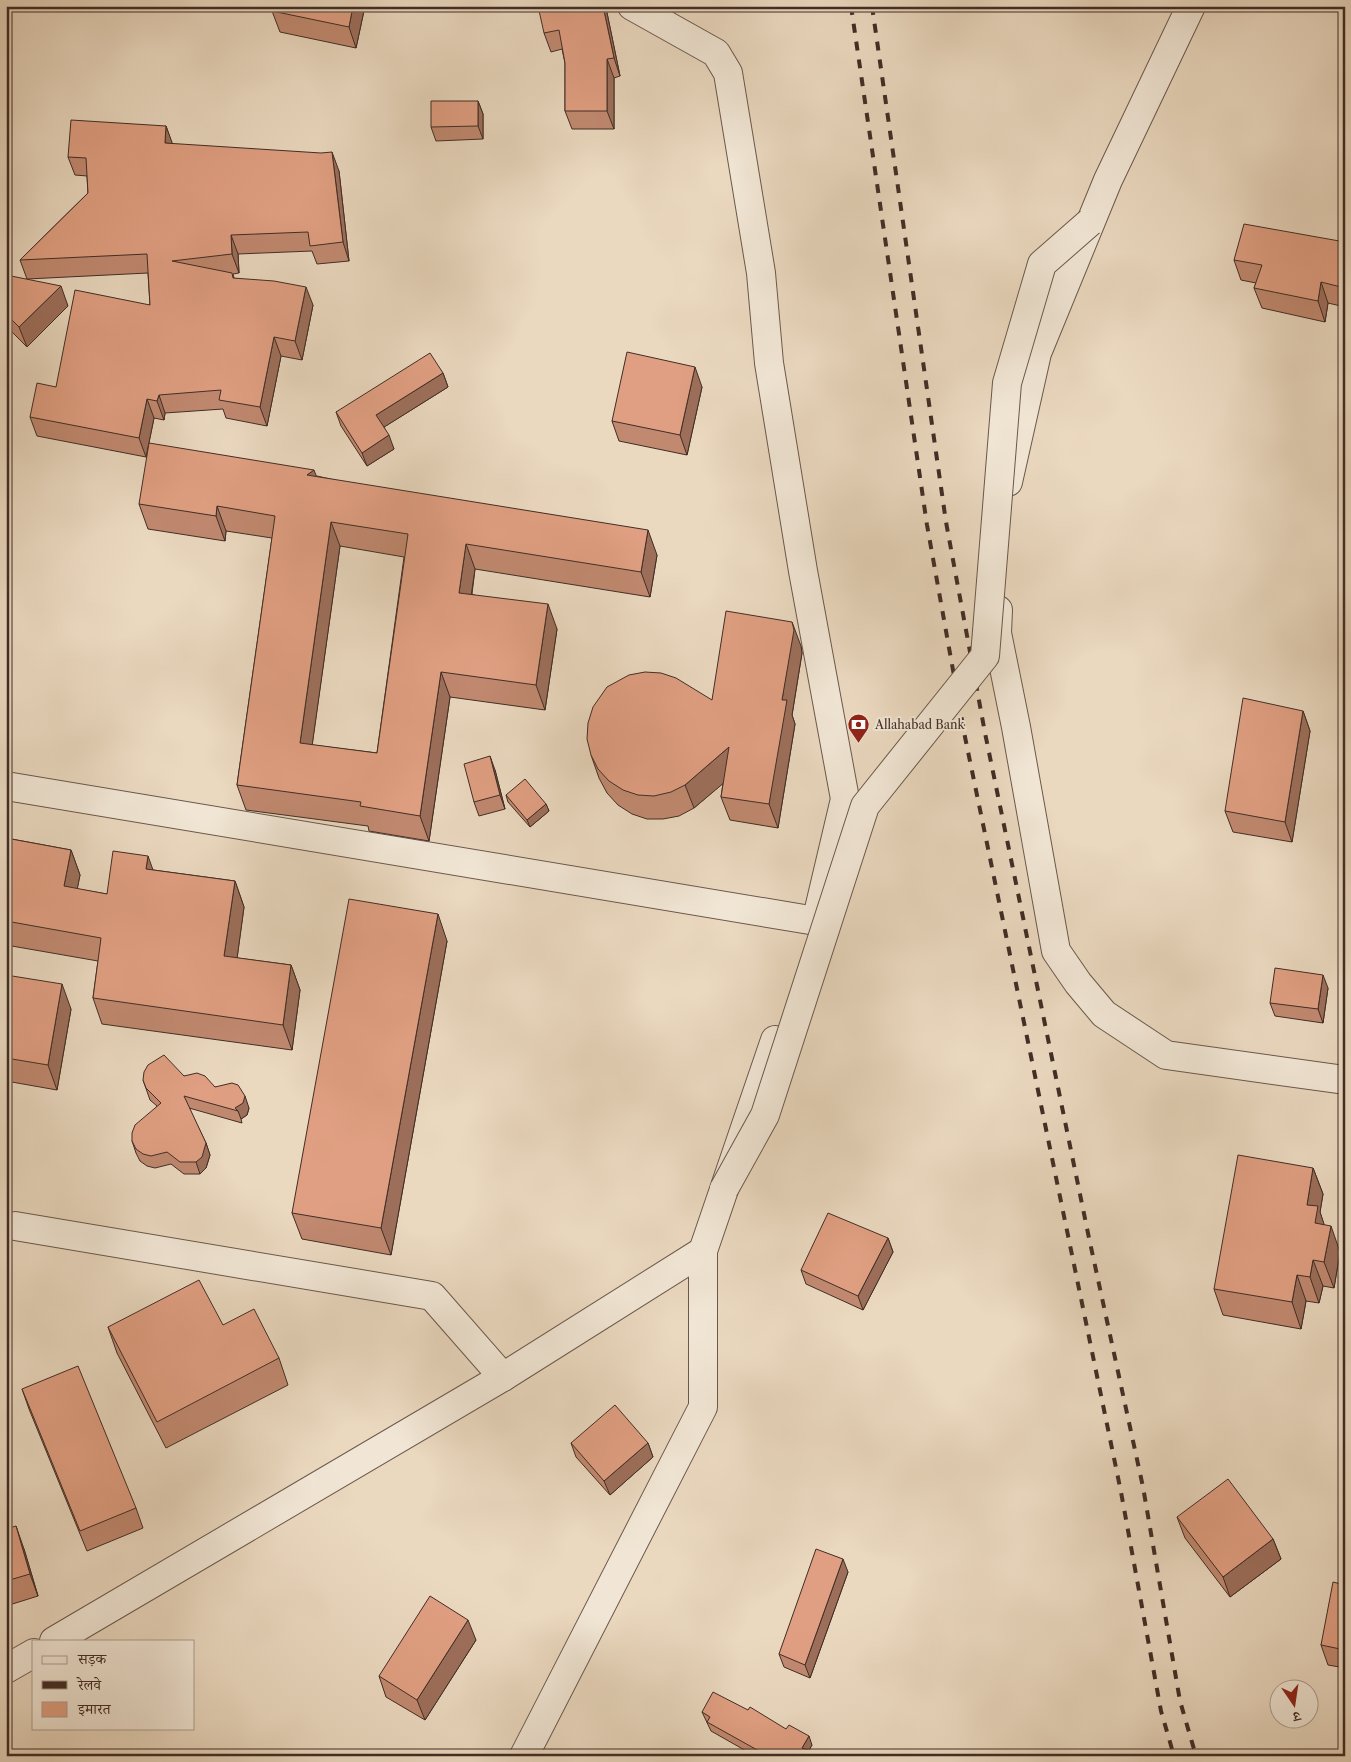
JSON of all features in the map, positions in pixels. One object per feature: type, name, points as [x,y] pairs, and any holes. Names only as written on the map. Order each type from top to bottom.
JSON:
[{"type":"street","points":[[524,1756],[703,1407],[703,1251],[816,921],[845,799],[803,571],[768,363],[761,273],[728,73],[716,52],[632,6]]},
{"type":"street","points":[[1191,6],[1108,180],[1037,353],[1005,494],[997,633],[1016,727],[1056,951],[1104,1014],[1166,1055],[1345,1080]]},
{"type":"street","points":[[724,1189],[765,1115],[865,806],[985,656],[1007,383],[1042,264],[1090,222]]},
{"type":"street","points":[[6,786],[816,921]]},
{"type":"street","points":[[15,1226],[432,1296],[503,1377]]},
{"type":"street","points":[[56,1640],[503,1377],[703,1251]]},
{"type":"street","points":[[6,1669],[32,1654]]},
{"type":"building","points":[[273,6],[353,6],[349,27],[272,11]]},
{"type":"building","points":[[538,6],[603,6],[614,58],[607,59],[607,111],[565,111],[565,63],[559,30],[544,33]]},
{"type":"building","points":[[431,101],[478,101],[478,126],[431,127]]},
{"type":"building","points":[[71,120],[166,126],[165,143],[321,153],[332,152],[343,242],[310,246],[308,232],[231,235],[232,254],[172,261],[232,273],[233,278],[274,281],[306,287],[295,341],[274,337],[260,407],[219,400],[221,390],[159,395],[157,401],[147,399],[139,438],[30,417],[37,383],[56,387],[75,290],[150,305],[147,254],[20,260],[88,193],[86,158],[68,157]]},
{"type":"building","points":[[1244,224],[1345,242],[1345,288],[1321,282],[1318,301],[1254,288],[1262,265],[1234,260]]},
{"type":"building","points":[[6,275],[61,286],[19,327],[6,314]]},
{"type":"building","points":[[627,352],[695,367],[680,435],[612,421]]},
{"type":"building","points":[[430,353],[443,373],[376,415],[389,435],[362,453],[336,412]]},
{"type":"building","points":[[149,443],[314,470],[307,475],[648,530],[641,572],[466,544],[459,593],[548,604],[536,685],[441,672],[420,816],[360,806],[361,802],[237,785],[275,516],[217,506],[216,516],[139,504]],"holes":[[[331,522],[408,534],[377,753],[300,743]]]},
{"type":"building","points":[[726,611],[792,622],[794,630],[782,700],[787,700],[769,804],[721,797],[729,747],[685,785],[671,792],[654,796],[638,795],[623,790],[609,781],[598,769],[591,755],[587,739],[588,723],[593,707],[607,687],[629,675],[645,672],[661,673],[676,678],[712,700]]},
{"type":"building","points":[[1243,698],[1303,711],[1285,822],[1225,811]]},
{"type":"building","points":[[490,756],[500,795],[474,802],[464,764]]},
{"type":"building","points":[[525,779],[546,804],[527,820],[506,795]]},
{"type":"building","points":[[6,838],[71,850],[64,886],[107,894],[113,851],[148,856],[146,869],[235,881],[224,956],[291,965],[283,1025],[93,998],[101,938],[6,921]]},
{"type":"building","points":[[349,899],[438,914],[381,1228],[292,1213]]},
{"type":"building","points":[[1275,968],[1323,975],[1318,1009],[1270,1003]]},
{"type":"building","points":[[6,975],[62,984],[48,1065],[6,1058]]},
{"type":"building","points":[[164,1055],[184,1076],[197,1073],[205,1076],[215,1087],[232,1083],[238,1085],[245,1096],[243,1103],[235,1108],[238,1111],[184,1096],[206,1143],[202,1157],[196,1162],[180,1162],[167,1152],[151,1156],[143,1154],[136,1149],[132,1141],[135,1125],[161,1103],[146,1088],[143,1080],[144,1072],[148,1065]]},
{"type":"building","points":[[1238,1155],[1313,1168],[1307,1205],[1318,1206],[1315,1223],[1331,1226],[1324,1262],[1313,1260],[1310,1277],[1297,1275],[1292,1302],[1214,1289]]},
{"type":"building","points":[[828,1213],[888,1238],[858,1296],[801,1270]]},
{"type":"building","points":[[199,1280],[223,1325],[254,1309],[279,1358],[157,1422],[108,1327]]},
{"type":"building","points":[[78,1366],[136,1508],[80,1531],[22,1389]]},
{"type":"building","points":[[615,1405],[648,1443],[604,1481],[571,1443]]},
{"type":"building","points":[[1228,1479],[1273,1539],[1223,1577],[1177,1517]]},
{"type":"building","points":[[16,1526],[30,1574],[6,1581],[6,1529]]},
{"type":"building","points":[[816,1549],[843,1559],[805,1665],[779,1654]]},
{"type":"building","points":[[1333,1582],[1345,1585],[1345,1650],[1321,1645]]},
{"type":"building","points":[[430,1596],[468,1620],[417,1700],[379,1676]]},
{"type":"building","points":[[713,1692],[748,1710],[750,1707],[786,1729],[789,1725],[809,1736],[802,1748],[825,1756],[768,1756],[707,1722],[710,1717],[702,1712]]},
{"type":"railway","points":[[851,6],[927,525],[965,737],[1121,1492],[1161,1711],[1174,1756]]},
{"type":"railway","points":[[872,6],[946,522],[985,733],[1089,1238],[1143,1487],[1180,1701],[1196,1756]]},
{"type":"place","name":"Allahabad Bank","points":[[859,743]]}]
